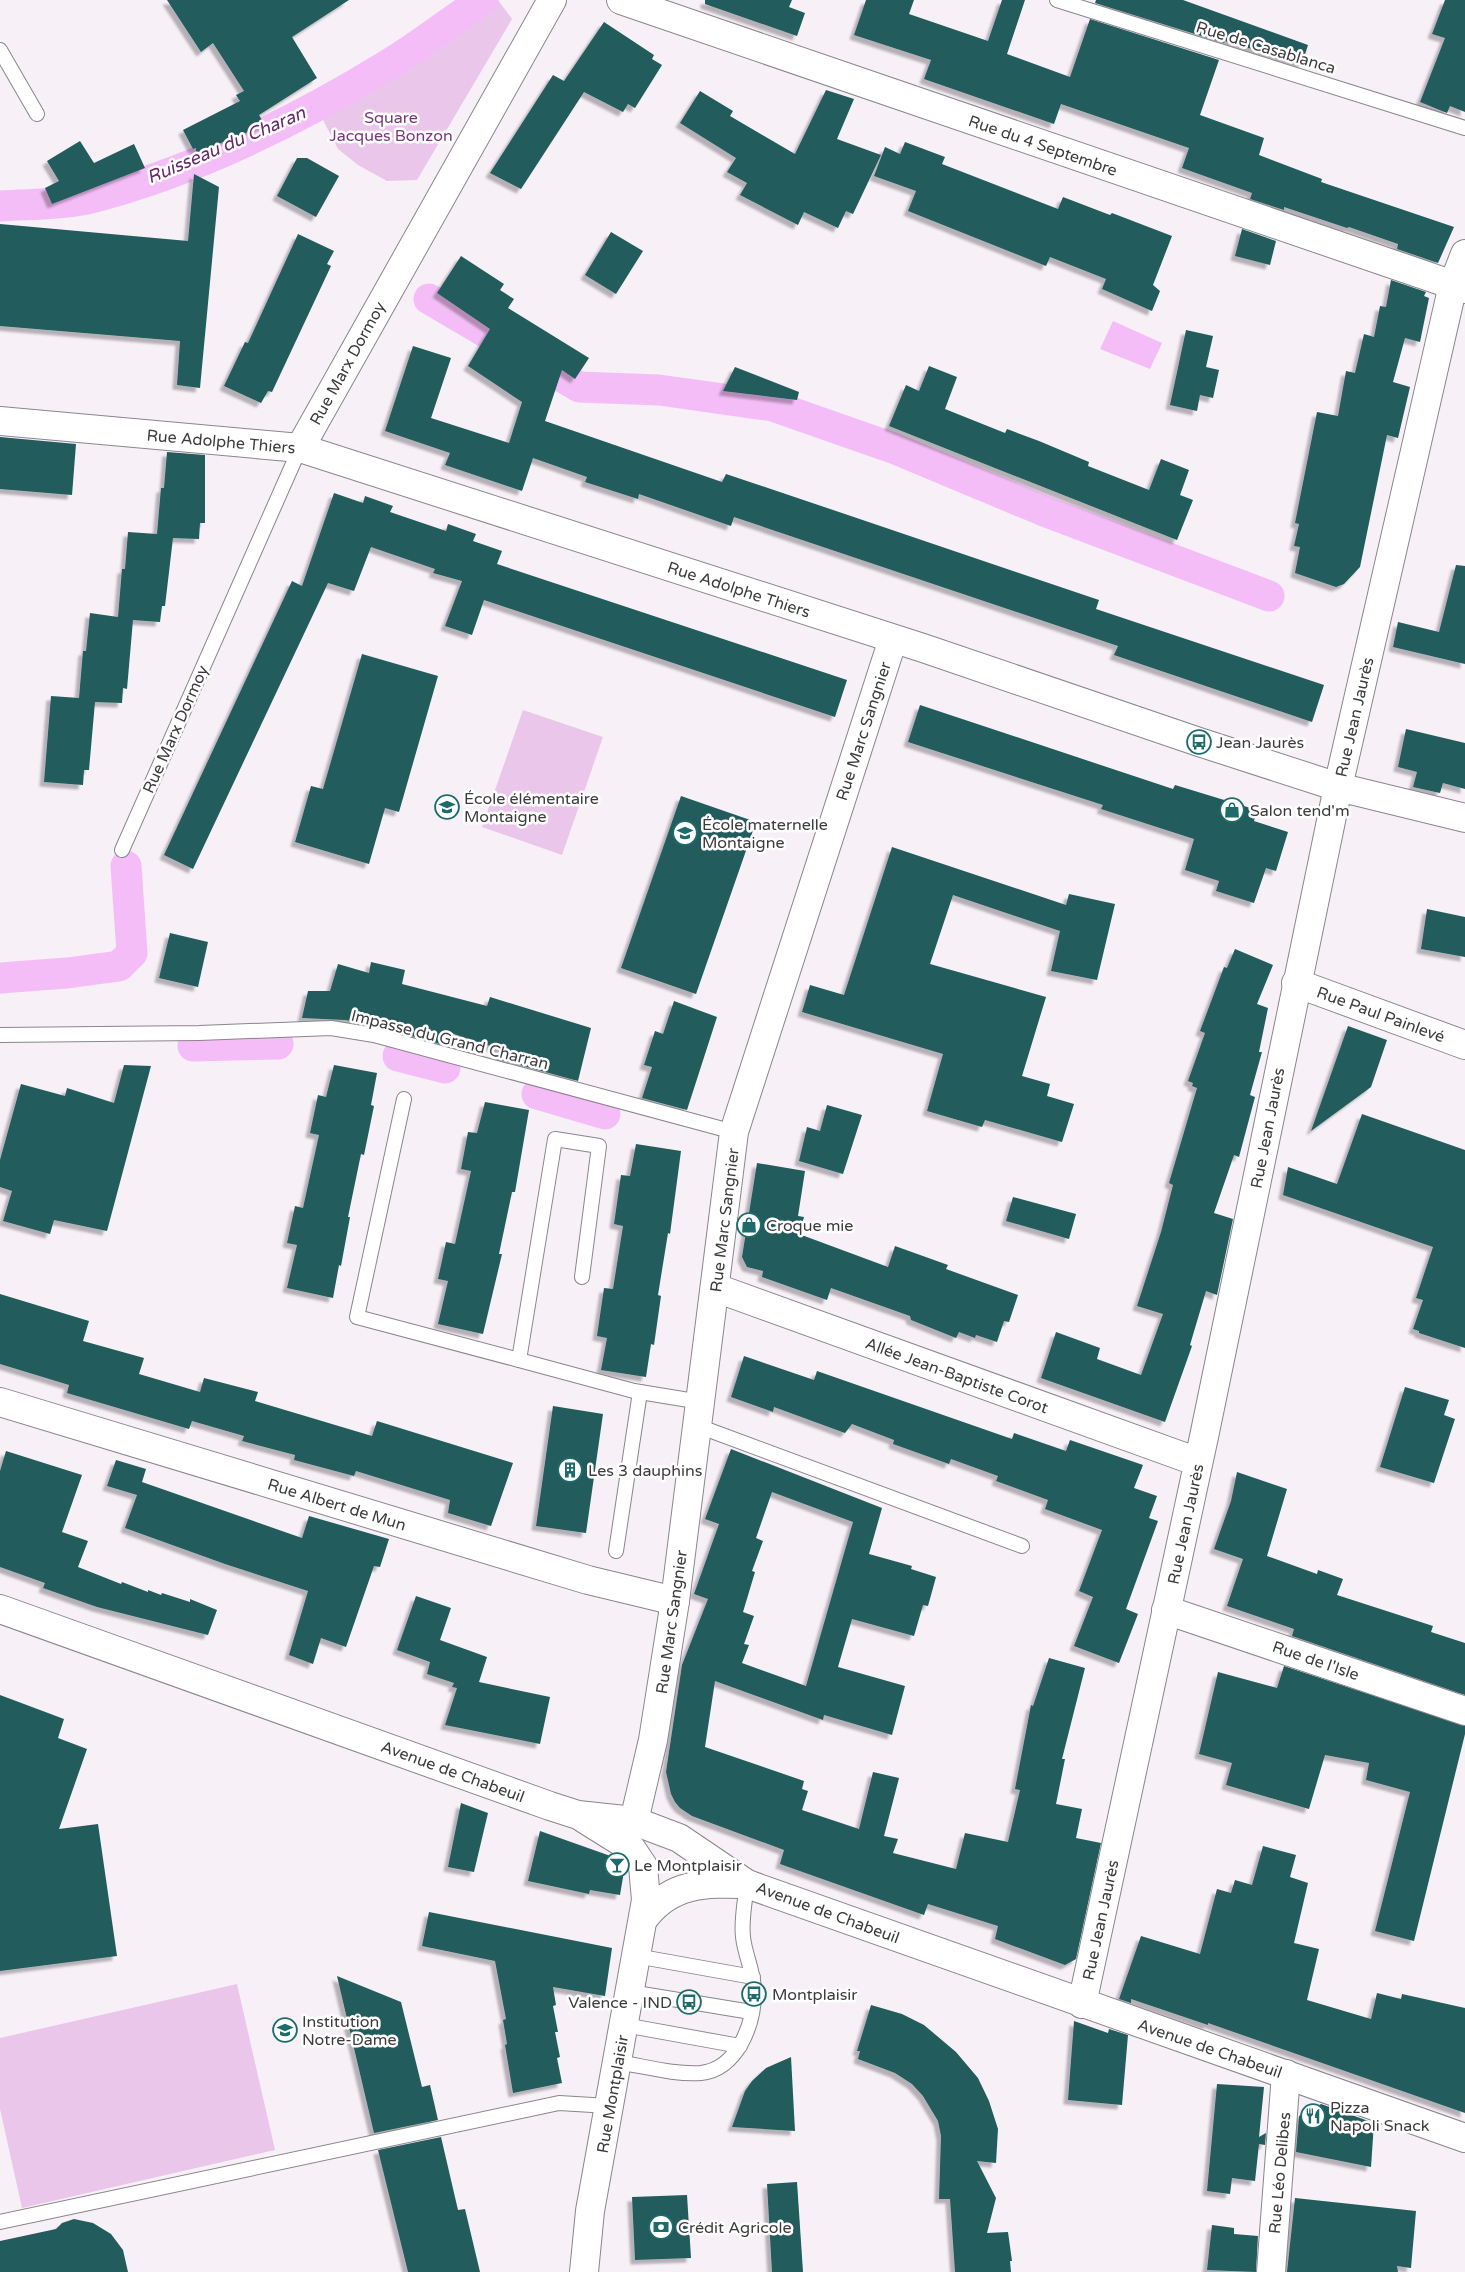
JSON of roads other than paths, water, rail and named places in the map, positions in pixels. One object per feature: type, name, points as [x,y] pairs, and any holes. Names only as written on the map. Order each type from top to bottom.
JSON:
[{"type":"street","name":"Rue Marx Dormoy","points":[[300,448],[552,0]]},
{"type":"street","name":"Rue du 4 Septembre","points":[[621,0],[1459,287]]},
{"type":"street","name":"Rue Jean Jaurès","points":[[1082,2004],[1198,1462],[1338,787],[1459,287],[1465,254]]},
{"type":"street","name":"Rue Adolphe Thiers","points":[[0,421],[300,448],[893,639],[1338,787],[1465,818]]},
{"type":"street","name":"Rue Marc Sangnier","points":[[634,1820],[653,1740],[675,1602],[716,1288],[734,1132],[893,639]]},
{"type":"street","name":"Rue Paul Painlevé","points":[[1296,983],[1465,1045]]},
{"type":"street","name":"Allée Jean-Baptiste Corot","points":[[716,1288],[1198,1462]]},
{"type":"street","name":"Rue Albert de Mun","points":[[0,1402],[588,1580],[675,1602]]},
{"type":"street","name":"Avenue de Chabeuil","points":[[0,1609],[550,1806],[578,1815],[634,1820],[679,1838],[747,1884],[1465,2138]]},
{"type":"street","name":"Rue de l'Isle","points":[[1166,1610],[1465,1711]]},
{"type":"street","name":"Rue Montplaisir","points":[[578,1815],[631,1848],[643,1866],[646,1900],[645,1916],[590,2210],[584,2272]]},
{"type":"street","points":[[645,1916],[655,1904],[668,1894],[689,1887],[718,1883],[747,1884]]},
{"type":"street","name":"Rue Léo Delibes","points":[[1271,2272],[1286,2074]]},
{"type":"lane","name":"Rue de Casablanca","points":[[1057,0],[1465,128]]},
{"type":"lane","points":[[0,50],[36,114]]},
{"type":"lane","name":"Rue Marx Dormoy","points":[[122,850],[300,448]]},
{"type":"lane","name":"Impasse du Grand Charran","points":[[0,1035],[199,1033],[331,1028],[374,1035],[734,1132]]},
{"type":"lane","points":[[404,1099],[357,1317],[640,1392],[699,1414],[1022,1546]]},
{"type":"lane","points":[[519,1360],[555,1139],[599,1146],[582,1277]]},
{"type":"lane","points":[[616,1551],[640,1392]]},
{"type":"lane","points":[[617,2062],[687,2073],[702,2072],[716,2069],[740,2046],[748,2030],[754,1994],[743,1937],[747,1884]]},
{"type":"lane","points":[[636,1956],[752,1977]]},
{"type":"lane","points":[[630,1992],[751,2012]]},
{"type":"lane","points":[[624,2025],[740,2046]]},
{"type":"lane","points":[[0,2222],[559,2103],[609,2106]]},
{"type":"waterway","name":"Ruisseau du Charan","points":[[0,206],[56,203],[87,199],[165,175],[203,160],[279,125],[352,86],[399,58],[483,0]]},
{"type":"waterway","points":[[429,299],[579,387],[659,390],[773,406],[893,448],[1044,511],[1269,596]]},
{"type":"waterway","points":[[0,978],[67,973],[119,966],[132,953],[126,866]]},
{"type":"waterway","points":[[193,1046],[278,1044]]},
{"type":"waterway","points":[[398,1056],[445,1068]]},
{"type":"waterway","points":[[537,1094],[605,1114]]},
{"type":"place","name":"Jean Jaurès","points":[[1199,742]]},
{"type":"place","name":"École élémentaire Montaigne","points":[[447,807]]},
{"type":"place","name":"Salon tend'm","points":[[1232,810]]},
{"type":"place","name":"École maternelle Montaigne","points":[[685,833]]},
{"type":"place","name":"Croque mie","points":[[749,1225]]},
{"type":"place","name":"Les 3 dauphins","points":[[570,1470]]},
{"type":"place","name":"Le Montplaisir","points":[[617,1865]]},
{"type":"place","name":"Montplaisir","points":[[754,1994]]},
{"type":"place","name":"Valence - IND","points":[[689,2002]]},
{"type":"place","name":"Institution Notre-Dame","points":[[285,2030]]},
{"type":"place","name":"Pizza Napoli Snack","points":[[1313,2116]]},
{"type":"place","name":"Crédit Agricole","points":[[661,2227]]},
{"type":"park label","name":"Square Jacques Bonzon","points":[[391,126]]}]
